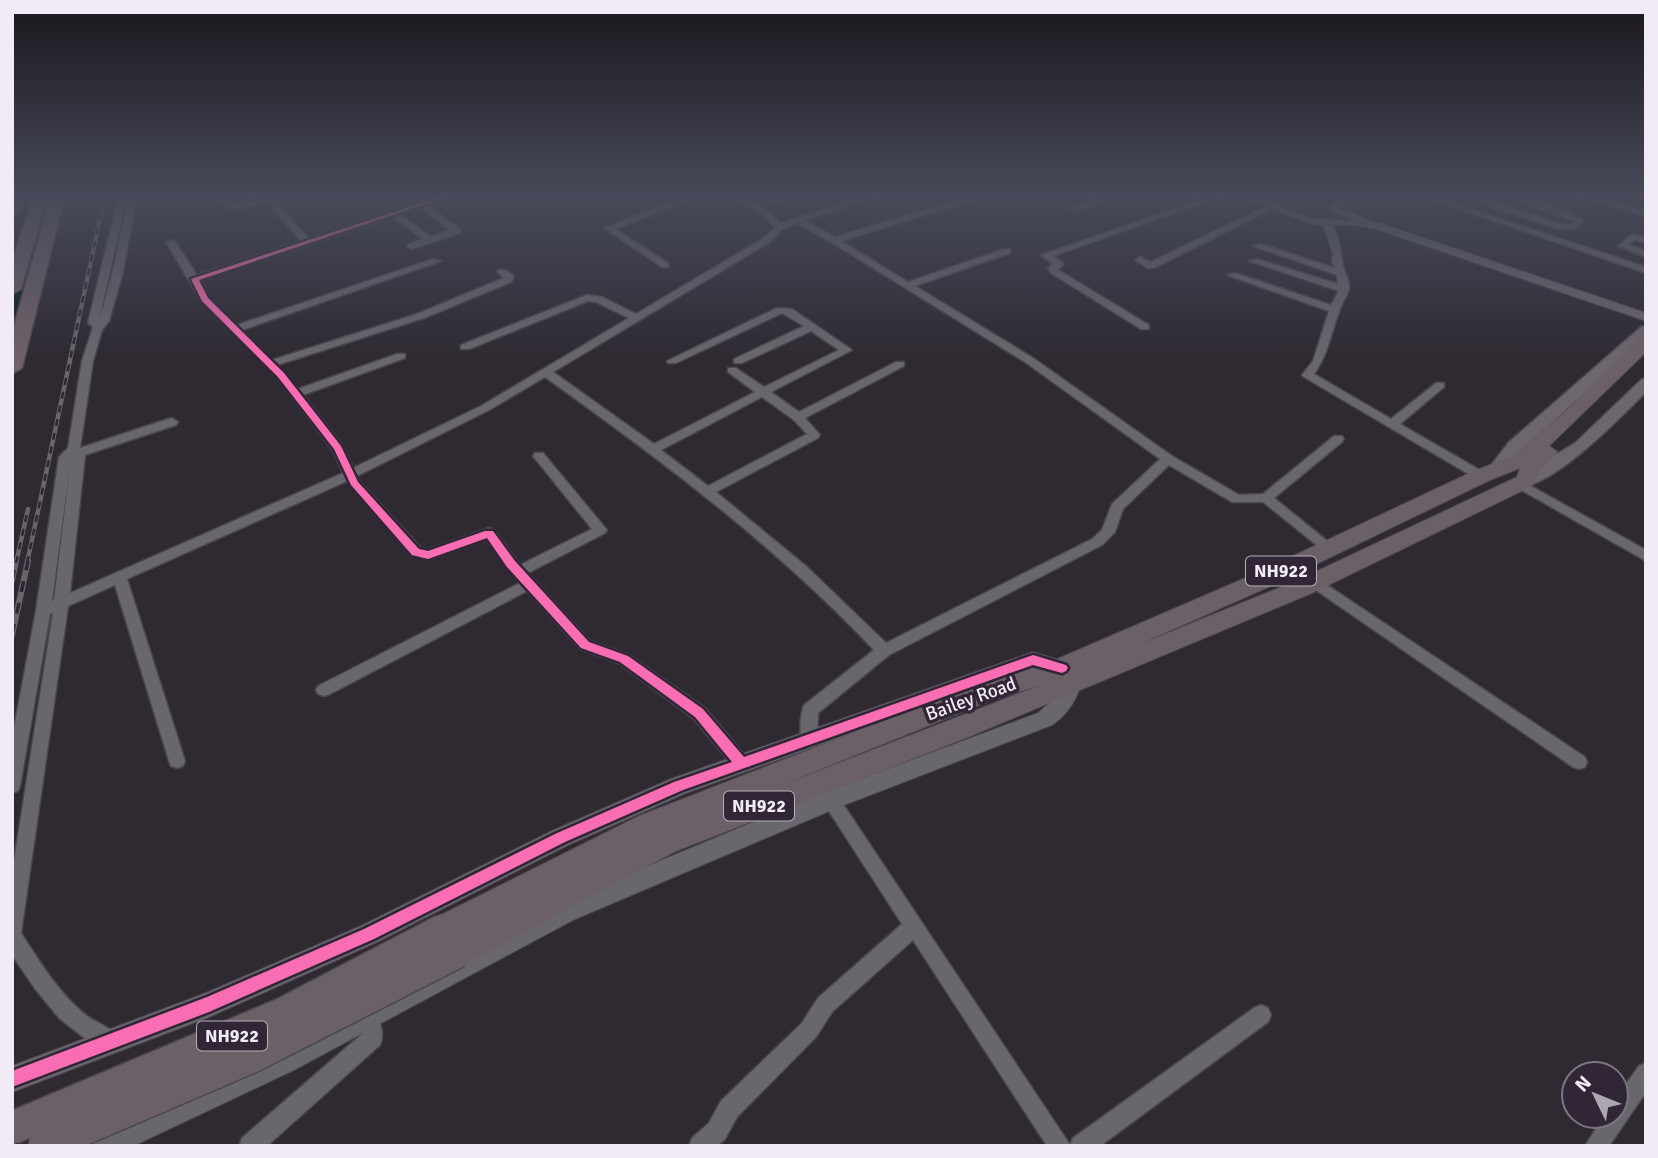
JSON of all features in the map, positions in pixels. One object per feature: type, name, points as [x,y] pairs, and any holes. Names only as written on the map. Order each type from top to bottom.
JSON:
[{"type":"highway","points":[[12,289],[24,249]]},
{"type":"highway","points":[[12,368],[44,249]]},
{"type":"highway","name":"NH922","points":[[1067,675],[1315,582],[1522,483],[1531,467],[1638,367],[1646,342]]},
{"type":"highway","name":"NH922","points":[[12,1128],[110,1089],[284,1013],[666,842],[952,732],[1329,548],[1490,472],[1520,461],[1577,411],[1638,367]]},
{"type":"highway","name":"NH922","points":[[44,1146],[253,1056],[442,942]]},
{"type":"main road","points":[[1490,472],[1515,446],[1646,330]]},
{"type":"street","points":[[97,326],[93,323],[110,249]]},
{"type":"street","points":[[12,786],[73,453],[86,365],[97,326],[104,321],[122,249]]},
{"type":"street","points":[[176,249],[205,299],[296,394],[338,448],[354,483],[416,552],[428,555],[489,533],[524,578],[585,645],[624,659],[699,713],[741,763]]},
{"type":"street","points":[[195,279],[283,249]]},
{"type":"street","points":[[640,249],[665,265]]},
{"type":"street","points":[[43,611],[351,474],[485,408],[752,249]]},
{"type":"street","points":[[849,249],[1029,360],[1168,459],[1237,499],[1266,498],[1338,439]]},
{"type":"street","points":[[1061,249],[1046,254],[1059,264],[1053,269],[1145,327]]},
{"type":"street","points":[[1140,260],[1151,266],[1185,249]]},
{"type":"street","points":[[1267,249],[1342,273]]},
{"type":"street","points":[[1335,249],[1344,289],[1318,361],[1308,374],[1393,422],[1410,436],[1490,472]]},
{"type":"street","points":[[1447,249],[1544,280],[1646,317]]},
{"type":"street","points":[[1583,249],[1646,270]]},
{"type":"street","points":[[908,285],[1007,251]]},
{"type":"street","points":[[235,329],[436,261]]},
{"type":"street","points":[[1254,261],[1344,289]]},
{"type":"street","points":[[270,364],[483,292],[508,279],[509,276],[502,272]]},
{"type":"street","points":[[1231,275],[1335,310]]},
{"type":"street","points":[[465,347],[587,298],[598,299],[635,317]]},
{"type":"street","points":[[653,449],[847,349],[788,311],[781,310],[672,361]]},
{"type":"street","points":[[707,492],[814,435],[798,417],[763,392],[735,365],[813,326]]},
{"type":"street","points":[[296,394],[401,356]]},
{"type":"street","points":[[798,417],[900,364]]},
{"type":"street","points":[[545,372],[653,449],[784,553],[847,610],[884,651]]},
{"type":"street","points":[[1393,422],[1418,405],[1440,385]]},
{"type":"street","points":[[73,453],[172,422]]},
{"type":"street","points":[[73,453],[62,604],[12,934],[69,1016],[88,1031],[111,1042]]},
{"type":"street","points":[[324,690],[524,578],[600,530],[539,456]]},
{"type":"street","points":[[808,740],[810,710],[884,651],[1097,542],[1113,523],[1111,518],[1117,507],[1168,459]]},
{"type":"street","points":[[1522,483],[1646,556]]},
{"type":"street","points":[[1266,498],[1329,548]]},
{"type":"street","points":[[120,578],[177,761]]},
{"type":"street","points":[[1315,582],[1579,762]]},
{"type":"street","points":[[12,1079],[209,1004],[442,942],[565,912],[831,800],[1045,719],[1059,710],[1069,698],[1067,675],[1033,660],[741,763],[560,838],[442,942],[368,1017],[285,1060],[102,1146]]},
{"type":"street","points":[[831,800],[1060,1146]]},
{"type":"street","points":[[700,1146],[717,1130],[729,1109],[809,1030],[825,1005],[913,927]]},
{"type":"street","points":[[1081,1146],[1261,1015]]},
{"type":"street","points":[[250,1146],[373,1038],[368,1017]]},
{"type":"street","points":[[1595,1146],[1646,1073]]},
{"type":"waterway","points":[[12,313],[23,274]]},
{"type":"railway","points":[[27,563],[94,249]]},
{"type":"railway","points":[[16,563],[28,509]]},
{"type":"railway","points":[[12,581],[16,561]]},
{"type":"railway","points":[[12,635],[28,561]]},
{"type":"cycle path","points":[[286,249],[195,279],[205,299],[281,375],[338,448],[354,483],[416,552],[428,555],[489,533],[511,564],[585,645],[624,659],[699,713],[741,763]]},
{"type":"cycle path","name":"Bailey Road","points":[[12,1079],[209,1004],[369,934],[560,838],[679,786],[1033,660],[1062,668]]}]
